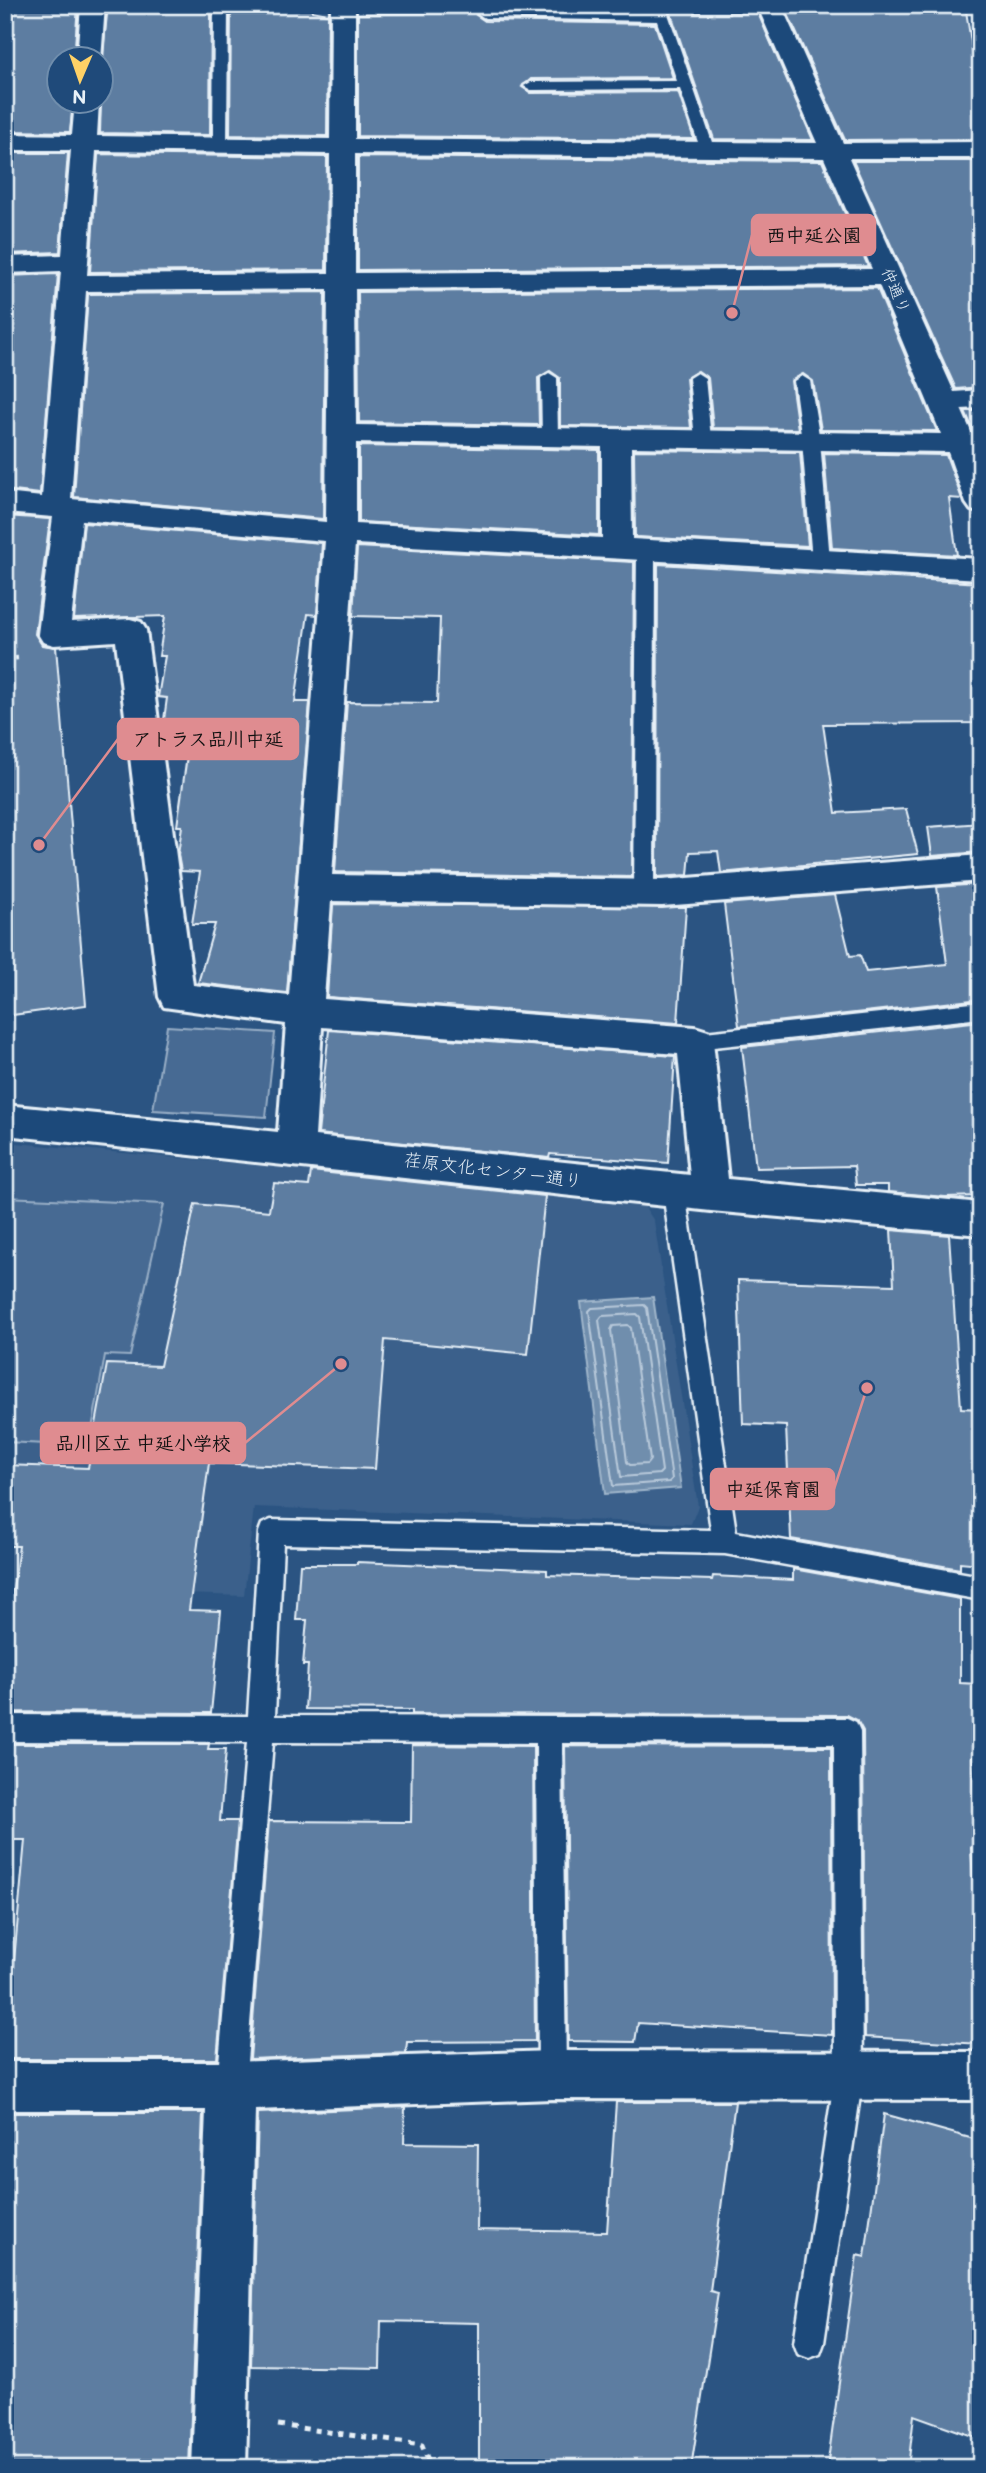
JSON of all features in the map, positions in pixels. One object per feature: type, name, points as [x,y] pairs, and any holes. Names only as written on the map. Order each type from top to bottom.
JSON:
[{"type":"street","points":[[90,46],[93,5]]},
{"type":"street","points":[[295,1147],[341,533],[343,5]]},
{"type":"street","name":"仲通り","points":[[769,5],[962,443],[981,503]]},
{"type":"street","points":[[85,116],[54,634],[130,630],[177,997],[305,1012],[695,1041],[711,1195]]},
{"type":"street","points":[[5,142],[708,150],[981,150]]},
{"type":"street","points":[[5,265],[74,273],[343,281],[889,276]]},
{"type":"street","points":[[944,401],[981,399]]},
{"type":"street","points":[[343,434],[962,443]]},
{"type":"street","points":[[616,438],[632,549]]},
{"type":"street","points":[[5,503],[341,533],[981,569]]},
{"type":"street","points":[[315,888],[644,893],[981,868]]},
{"type":"street","name":"荏原文化センター通り","points":[[5,1120],[295,1147],[674,1192],[981,1219]]},
{"type":"street","points":[[5,2086],[231,2086],[552,2075],[981,2076]]},
{"type":"street","points":[[219,2468],[231,2086]]},
{"type":"lane","points":[[220,145],[221,5]]},
{"type":"lane","points":[[485,15],[660,11],[708,150]]},
{"type":"lane","points":[[531,86],[687,85]]},
{"type":"lane","points":[[550,378],[550,437]]},
{"type":"lane","points":[[697,378],[703,439]]},
{"type":"lane","points":[[802,381],[811,441],[821,560]]},
{"type":"lane","points":[[632,549],[644,893]]},
{"type":"lane","points":[[695,1041],[981,1010]]},
{"type":"lane","points":[[674,1192],[725,1542]]},
{"type":"lane","points":[[231,2086],[261,1727],[271,1532],[725,1542],[981,1588]]},
{"type":"lane","points":[[5,1728],[847,1731],[849,2075],[809,2343]]},
{"type":"lane","points":[[549,1730],[552,2075]]},
{"type":"path","points":[[222,2417],[422,2445],[431,2468]]},
{"type":"shaded area","points":[[167,1026],[275,1033],[266,1117],[153,1110]]},
{"type":"shaded area","points":[[5,1142],[641,1201],[654,1221],[698,1506],[691,1524],[254,1507],[244,1596],[5,1588]]},
{"type":"shaded area","points":[[5,1197],[164,1204],[130,1356],[105,1355],[89,1446],[5,1442]]},
{"type":"water","points":[[653,1297],[681,1488],[605,1494],[581,1302]]},
{"type":"building","points":[[5,5],[78,5],[75,46],[46,46],[46,116],[72,116],[70,132],[5,131]]},
{"type":"building","points":[[108,5],[211,5],[210,135],[100,133],[100,116],[116,116],[116,46],[104,46]]},
{"type":"building","points":[[231,5],[312,5],[312,11],[328,14],[327,136],[230,135]]},
{"type":"building","points":[[465,5],[649,5],[650,10],[485,7],[476,15],[485,21],[655,24],[673,78],[531,79],[522,87],[531,93],[678,92],[694,139],[358,136],[358,14],[465,13]]},
{"type":"building","points":[[668,5],[692,5],[695,13],[758,13],[813,140],[714,139]]},
{"type":"building","points":[[828,7],[830,10],[875,7],[966,11],[975,66],[981,66],[981,139],[845,140],[786,10]]},
{"type":"building","points":[[5,153],[68,153],[60,252],[5,254]]},
{"type":"building","points":[[98,154],[327,157],[326,270],[90,272]]},
{"type":"building","points":[[358,157],[822,161],[868,266],[358,270]]},
{"type":"building","points":[[853,161],[981,161],[981,387],[956,389]]},
{"type":"building","points":[[58,274],[40,494],[5,490],[5,276]]},
{"type":"building","points":[[877,288],[937,431],[821,430],[813,381],[803,374],[791,381],[798,429],[713,428],[708,378],[698,371],[686,378],[691,428],[560,426],[560,378],[550,371],[538,378],[539,425],[359,422],[358,292]]},
{"type":"building","points":[[325,292],[323,519],[74,497],[88,294]]},
{"type":"building","points":[[965,411],[981,411],[981,438],[977,438]]},
{"type":"building","points":[[359,446],[599,450],[599,535],[359,522]]},
{"type":"building","points":[[634,450],[800,452],[808,546],[635,537]]},
{"type":"building","points":[[824,453],[946,455],[962,499],[949,498],[957,555],[832,548]]},
{"type":"building","points":[[5,516],[50,519],[35,634],[42,645],[56,647],[86,1005],[5,1016]]},
{"type":"building","points":[[84,523],[322,543],[317,615],[308,614],[295,702],[310,702],[287,993],[198,983],[215,924],[192,924],[200,872],[181,871],[178,855],[182,826],[177,826],[191,728],[163,727],[167,698],[158,697],[165,656],[159,656],[165,616],[74,619]]},
{"type":"building","points":[[357,547],[634,562],[632,877],[335,872],[347,702],[437,703],[440,618],[353,616]]},
{"type":"building","points":[[658,564],[981,583],[981,723],[823,724],[836,813],[906,809],[918,854],[721,873],[718,851],[690,852],[688,875],[657,877]]},
{"type":"building","points":[[981,823],[981,852],[932,856],[928,827]]},
{"type":"building","points":[[981,884],[981,999],[739,1026],[724,904],[835,895],[850,956],[860,955],[866,972],[947,964],[937,887]]},
{"type":"building","points":[[333,904],[686,907],[678,1023],[327,997]]},
{"type":"building","points":[[981,1021],[981,1196],[945,1197],[888,1192],[888,1185],[856,1185],[854,1166],[756,1168],[742,1047]]},
{"type":"building","points":[[329,1030],[675,1056],[668,1163],[550,1154],[549,1158],[318,1134]]},
{"type":"building","points":[[311,1171],[545,1196],[528,1354],[385,1340],[375,1469],[209,1463],[189,1610],[221,1611],[211,1713],[5,1712],[5,1647],[19,1546],[5,1546],[5,1465],[88,1468],[107,1364],[160,1366],[195,1204],[269,1211],[274,1183],[309,1186]]},
{"type":"building","points":[[891,1230],[949,1235],[961,1408],[981,1409],[981,1564],[960,1562],[960,1569],[791,1539],[786,1426],[743,1424],[738,1280],[894,1285]]},
{"type":"building","points":[[357,1562],[547,1570],[547,1575],[712,1580],[713,1576],[793,1580],[793,1569],[960,1599],[960,1683],[978,1684],[981,1732],[981,1757],[972,1757],[977,1849],[971,1848],[978,1953],[981,1953],[981,2044],[865,2037],[863,1731],[857,1720],[847,1715],[412,1714],[412,1710],[305,1709],[308,1665],[303,1665],[307,1620],[296,1620],[300,1564]]},
{"type":"building","points":[[5,1744],[209,1744],[208,1749],[226,1749],[220,1821],[238,1821],[217,2059],[5,2059],[25,1840],[5,1840]]},
{"type":"building","points":[[412,1745],[533,1746],[535,2041],[407,2042],[406,2053],[250,2059],[269,1821],[411,1822]]},
{"type":"building","points":[[565,1746],[831,1747],[832,2035],[638,2023],[635,2042],[568,2041]]},
{"type":"building","points":[[616,2102],[735,2102],[710,2291],[718,2293],[691,2468],[479,2468],[479,2323],[381,2321],[380,2368],[251,2366],[258,2113],[405,2107],[404,2143],[478,2144],[477,2230],[607,2232]]},
{"type":"building","points":[[5,2113],[203,2113],[189,2468],[5,2468]]},
{"type":"building","points":[[884,2114],[981,2141],[981,2439],[914,2415],[908,2468],[827,2468],[857,2255],[865,2257]]},
{"type":"place","name":"西中延公園","points":[[732,313]]},
{"type":"place","name":"アトラス品川中延","points":[[39,845]]},
{"type":"place","name":"品川区立 中延小学校","points":[[341,1364]]},
{"type":"place","name":"中延保育園","points":[[867,1388]]}]
